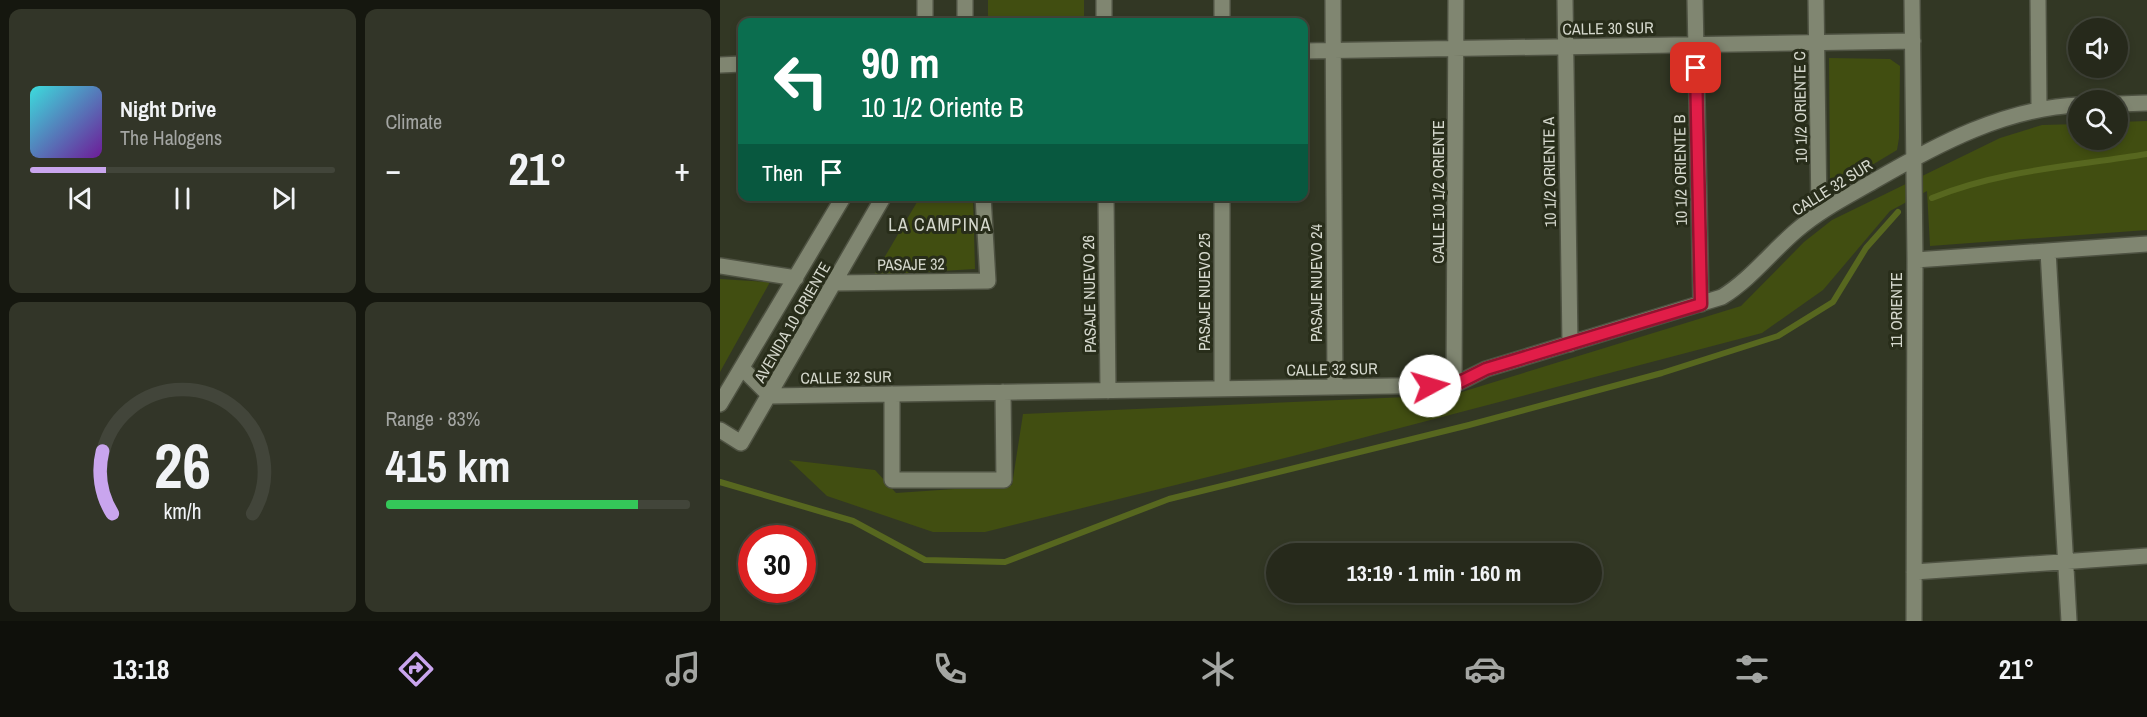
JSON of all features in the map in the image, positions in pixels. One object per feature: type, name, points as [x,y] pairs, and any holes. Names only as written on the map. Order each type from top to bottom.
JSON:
[{"type":"street","points":[[925,0],[925,18]]},
{"type":"street","points":[[965,0],[965,18]]},
{"type":"street","points":[[1104,0],[1104,18]]},
{"type":"street","points":[[1222,0],[1222,18]]},
{"type":"street","name":"PASAJE NUEVO 24","points":[[1333,0],[1335,387]]},
{"type":"street","name":"CALLE 10 1/2 ORIENTE","points":[[1454,385],[1456,0]]},
{"type":"street","name":"10 1/2 ORIENTE A","points":[[1564,0],[1570,344]]},
{"type":"street","name":"10 1/2 ORIENTE B","points":[[1695,0],[1701,304]]},
{"type":"street","name":"10 1/2 ORIENTE C","points":[[1816,0],[1819,213]]},
{"type":"street","name":"11 ORIENTE","points":[[1912,0],[1915,260],[1914,621]]},
{"type":"street","points":[[2038,0],[2038,108]]},
{"type":"street","name":"CALLE 30 SUR","points":[[1308,51],[1913,41]]},
{"type":"street","points":[[720,65],[738,64]]},
{"type":"street","points":[[2128,103],[2147,102]]},
{"type":"street","name":"CALLE 32 SUR","points":[[770,396],[1454,385],[1486,369],[1722,297],[1741,286],[1797,230],[1819,213],[1914,158],[1998,119],[2038,108],[2068,106]]},
{"type":"street","name":"AVENIDA 10 ORIENTE","points":[[720,404],[841,201]]},
{"type":"street","name":"AVENIDA 10 ORIENTE","points":[[720,430],[741,443],[881,201]]},
{"type":"street","name":"PASAJE 32","points":[[834,283],[988,281],[983,201]]},
{"type":"street","name":"PASAJE NUEVO 26","points":[[1106,201],[1108,391]]},
{"type":"street","name":"PASAJE NUEVO 25","points":[[1222,201],[1222,388]]},
{"type":"street","points":[[1915,260],[2147,244]]},
{"type":"street","points":[[2048,251],[2069,621]]},
{"type":"street","points":[[720,266],[796,278]]},
{"type":"street","points":[[742,368],[770,396]]},
{"type":"street","points":[[892,394],[892,480],[1004,480],[1003,392]]},
{"type":"street","points":[[1914,572],[2147,556]]},
{"type":"green space","points":[[988,0],[1084,0],[1084,16],[988,18]]},
{"type":"green space","points":[[1829,58],[1890,59],[1900,66],[1897,150],[1837,186],[1830,182]]},
{"type":"green space","points":[[2147,121],[2147,230],[1930,246],[1927,191],[1890,211],[1823,290],[1762,333],[1293,456],[985,532],[933,532],[827,496],[789,460],[875,470],[896,493],[1012,485],[1023,414],[1452,395],[1741,306],[1804,242],[1832,220],[2000,138],[2042,125],[2068,124],[2068,150],[2128,150],[2128,122]]},
{"type":"green space","points":[[918,201],[973,201],[975,269],[874,275]]},
{"type":"green space","points":[[720,279],[770,282],[720,372]]},
{"type":"waterway","points":[[1932,198],[2011,175],[2147,154]]},
{"type":"waterway","points":[[720,482],[853,521],[925,560],[1005,562],[1169,499],[1469,425],[1662,373],[1778,336],[1833,302],[1866,248],[1898,212]]},
{"type":"district","name":"LA CAMPINA","points":[[940,225]]},
{"type":"route","points":[[1430,386],[1454,385],[1486,369],[1701,304],[1696,68]]}]
